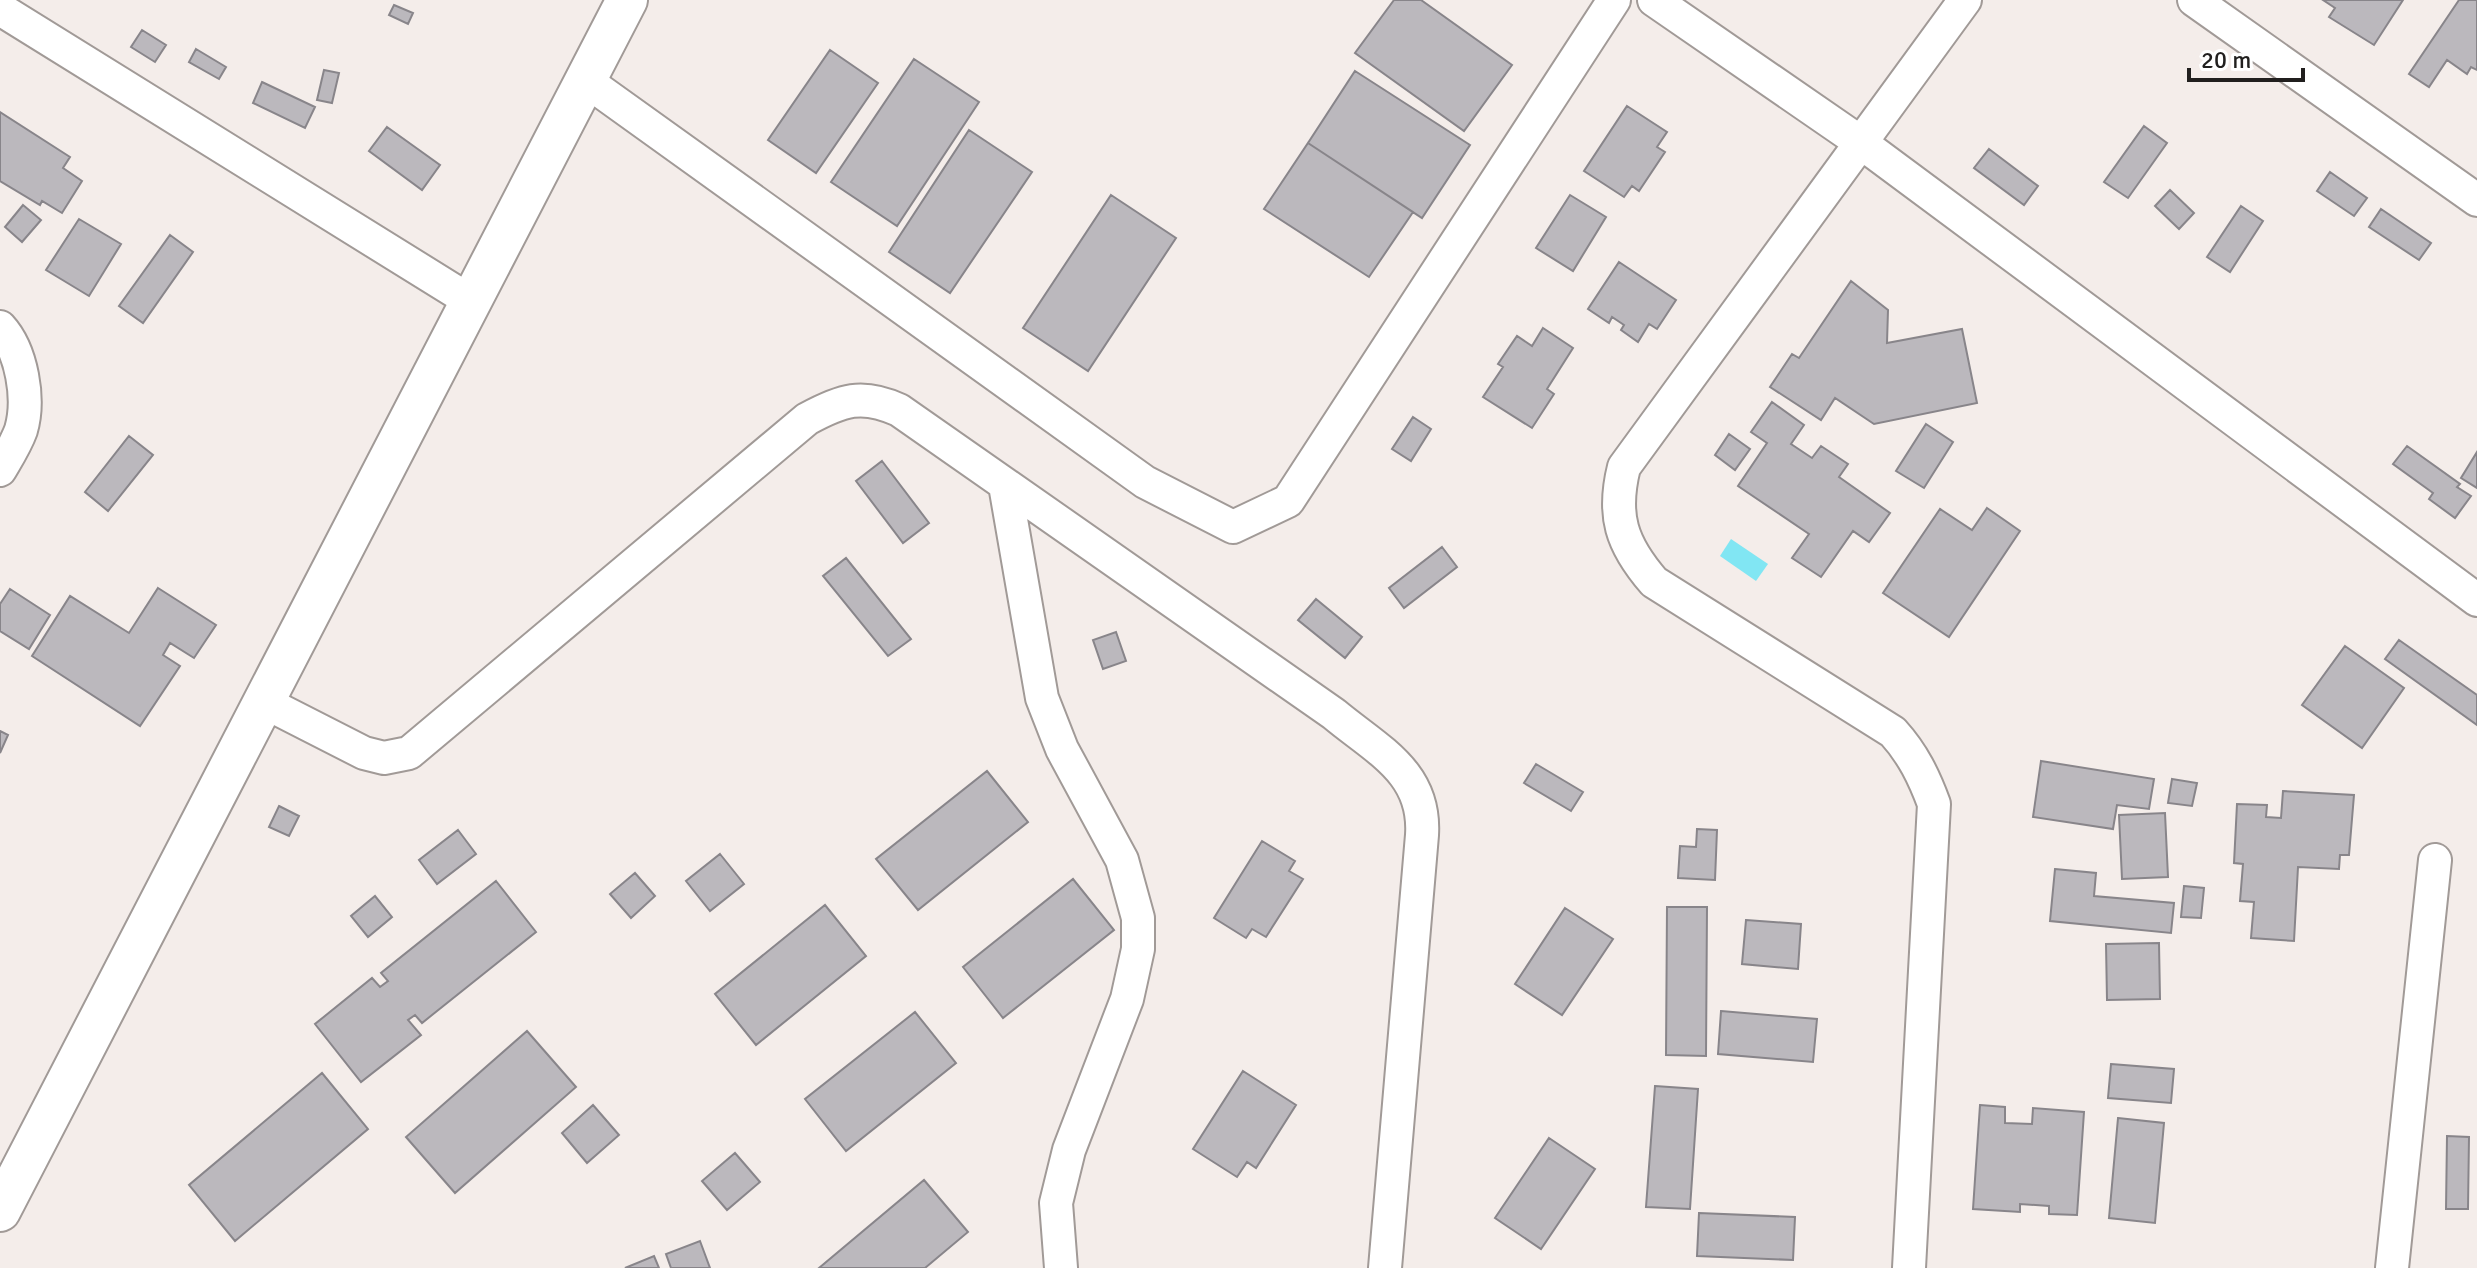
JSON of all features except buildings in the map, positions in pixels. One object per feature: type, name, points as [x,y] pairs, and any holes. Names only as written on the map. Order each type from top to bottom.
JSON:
[{"type":"street","points":[[0,1211],[627,0]]},
{"type":"street","points":[[585,80],[1145,482],[1233,527],[1288,501],[1614,0]]},
{"type":"street","points":[[1654,0],[1860,142],[2477,600]]},
{"type":"street","points":[[1909,1268],[1934,804],[1926,781],[1906,746],[1893,732],[1654,582],[1631,556],[1621,527],[1617,496],[1624,467],[1965,0]]},
{"type":"street","points":[[2194,0],[2477,200]]},
{"type":"street","points":[[0,9],[472,302]]},
{"type":"street","points":[[0,327],[19,363],[25,392],[21,430],[0,470]]},
{"type":"street","points":[[264,702],[364,753],[384,758],[409,753],[807,419],[832,405],[875,399],[899,410],[1134,571],[1334,714],[1402,770],[1420,796],[1422,835],[1385,1268]]},
{"type":"street","points":[[1005,485],[1042,698],[1062,749],[1122,860],[1138,918],[1138,949],[1127,999],[1069,1150],[1056,1203],[1061,1268]]},
{"type":"street","points":[[2392,1268],[2435,860]]},
{"type":"water","points":[[1731,539],[1768,564],[1756,581],[1720,556]]}]
